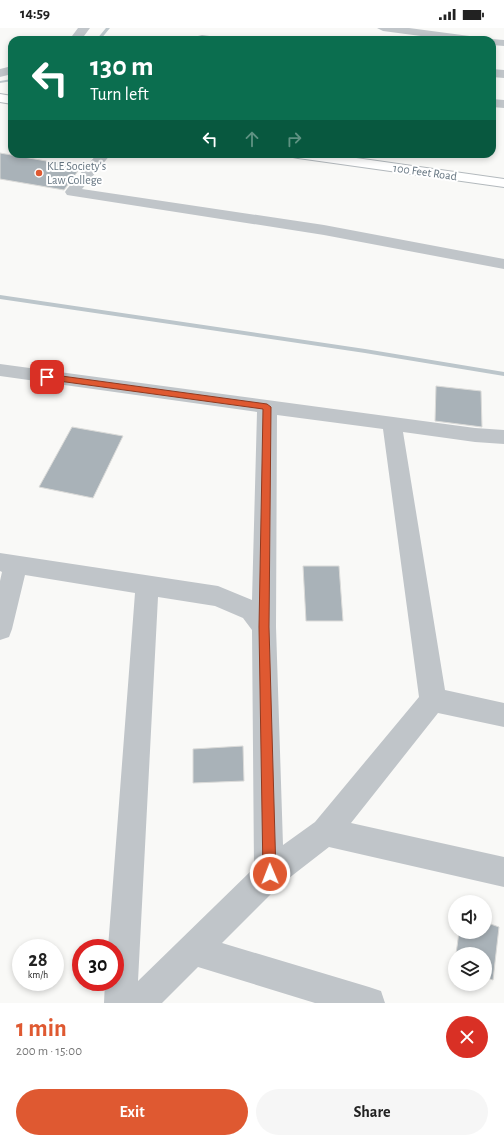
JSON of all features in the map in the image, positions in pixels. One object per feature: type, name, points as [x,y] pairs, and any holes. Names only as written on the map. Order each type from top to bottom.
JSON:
[{"type":"main road","name":"100 Feet Road","points":[[326,158],[504,183]]},
{"type":"main road","name":"100 Feet Road","points":[[419,158],[504,170]]},
{"type":"street","points":[[204,36],[212,28]]},
{"type":"street","points":[[383,28],[464,36]]},
{"type":"street","points":[[101,158],[72,192],[324,230],[504,264]]},
{"type":"street","points":[[0,370],[392,424],[504,437]]},
{"type":"street","points":[[267,407],[264,627],[270,874]]},
{"type":"street","points":[[139,1003],[270,874],[325,832],[433,700],[392,424]]},
{"type":"street","points":[[0,629],[8,563],[218,596],[252,611],[264,627]]},
{"type":"street","points":[[120,1003],[148,585]]},
{"type":"street","points":[[433,700],[504,716]]},
{"type":"street","points":[[325,832],[504,872]]},
{"type":"street","points":[[193,950],[369,1003]]},
{"type":"building","name":"KLE Society's Law College","points":[[0,153],[8,154],[8,158],[29,158],[81,167],[64,190],[0,179]]},
{"type":"building","points":[[436,386],[481,391],[482,427],[435,421]]},
{"type":"building","points":[[72,427],[123,436],[93,498],[39,487]]},
{"type":"building","points":[[303,566],[339,566],[343,621],[306,621]]},
{"type":"building","points":[[243,746],[244,781],[193,783],[193,749]]},
{"type":"building","points":[[492,924],[499,927],[493,980],[492,947],[457,947],[458,939],[492,939]]},
{"type":"waterway","points":[[101,36],[108,28]]},
{"type":"waterway","points":[[0,82],[8,81]]},
{"type":"waterway","points":[[0,297],[365,351],[504,374]]},
{"type":"place","name":"KLE Society's Law College","points":[[39,173]]},
{"type":"route","points":[[47,377],[267,407],[264,627],[270,874]]}]
